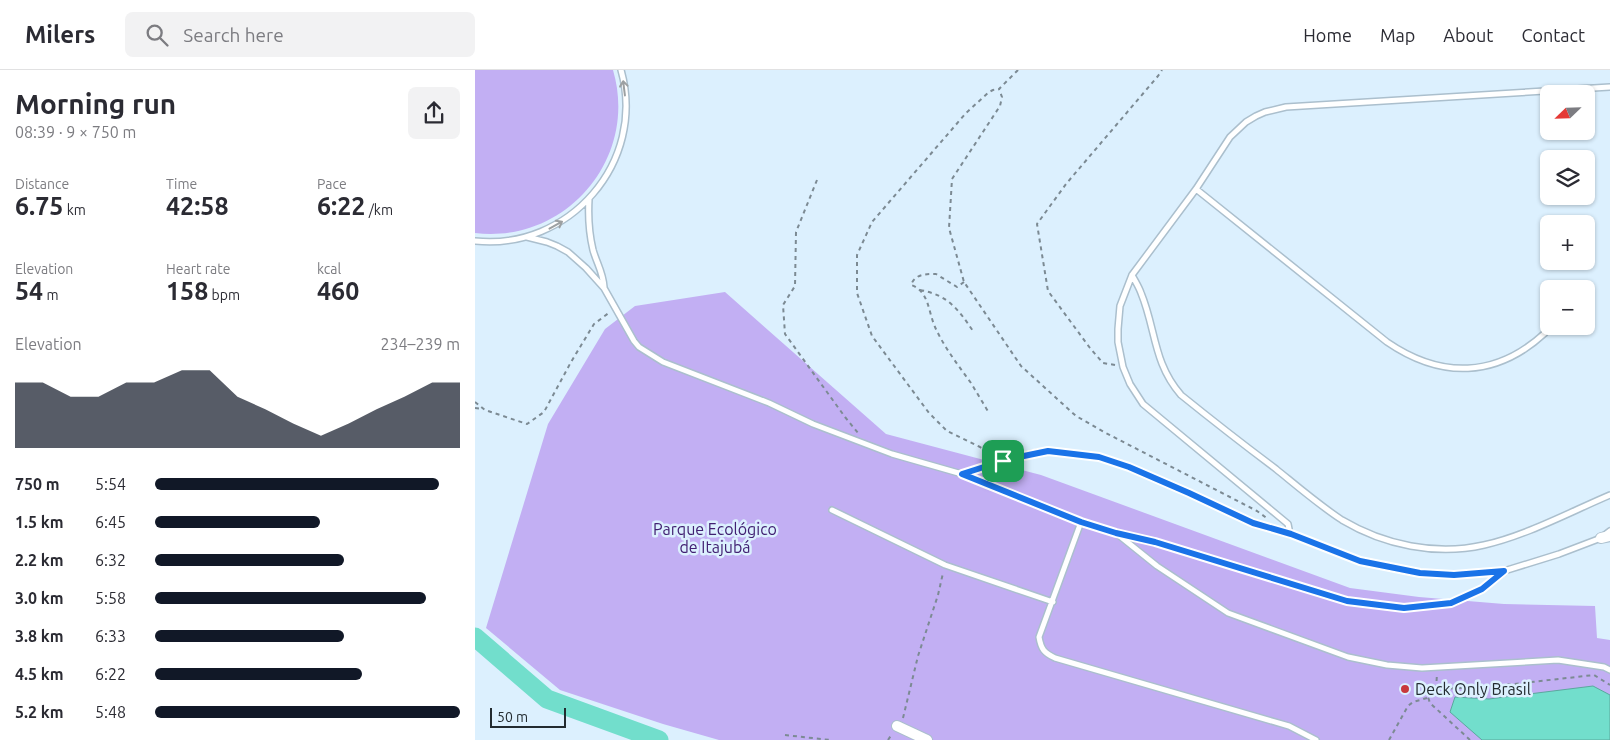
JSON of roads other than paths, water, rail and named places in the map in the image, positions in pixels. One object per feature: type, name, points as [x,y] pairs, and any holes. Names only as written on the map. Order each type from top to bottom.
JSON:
[{"type":"street","points":[[897,726],[927,740]]},
{"type":"lane","points":[[475,241],[497,242],[527,237],[554,226],[567,218],[589,199],[603,182],[614,162],[623,134],[626,105],[621,70]]},
{"type":"lane","points":[[1291,534],[1288,524],[1143,404],[1130,384],[1123,366],[1118,342],[1118,316],[1123,295],[1132,275],[1196,189],[1230,137],[1256,116],[1286,107],[1610,87]]},
{"type":"lane","points":[[1196,189],[1387,342],[1415,358],[1446,367],[1465,368],[1482,366],[1504,361],[1514,356],[1543,335]]},
{"type":"lane","points":[[589,199],[589,219],[593,250],[603,273],[604,288]]},
{"type":"lane","points":[[527,237],[547,242],[568,252],[577,260],[604,288],[639,347],[663,362],[769,403],[813,424],[892,454],[962,474],[1081,522],[1155,542],[1347,601],[1404,608],[1451,603],[1482,589],[1504,571]]},
{"type":"lane","points":[[1132,275],[1142,294],[1162,364],[1169,380],[1181,395],[1328,510],[1369,534],[1399,544],[1431,549],[1481,546],[1515,536],[1610,495]]},
{"type":"lane","points":[[962,474],[1029,454],[1048,451],[1099,457],[1138,470],[1253,523],[1291,534],[1360,561],[1420,573],[1454,575],[1504,571],[1607,538],[1610,531]]},
{"type":"lane","points":[[832,510],[945,565],[1053,602]]},
{"type":"lane","points":[[1081,522],[1039,637],[1040,647],[1046,654],[1289,726],[1316,740]]},
{"type":"lane","points":[[1116,533],[1157,566],[1228,613],[1348,657],[1387,665],[1422,668],[1558,660],[1604,667],[1610,670]]},
{"type":"waterway","points":[[475,637],[547,699],[659,740]]},
{"type":"place","name":"Deck Only Brasil","points":[[1405,689]]},
{"type":"park label","name":"Parque Ecológico de Itajubá","points":[[715,538]]}]
